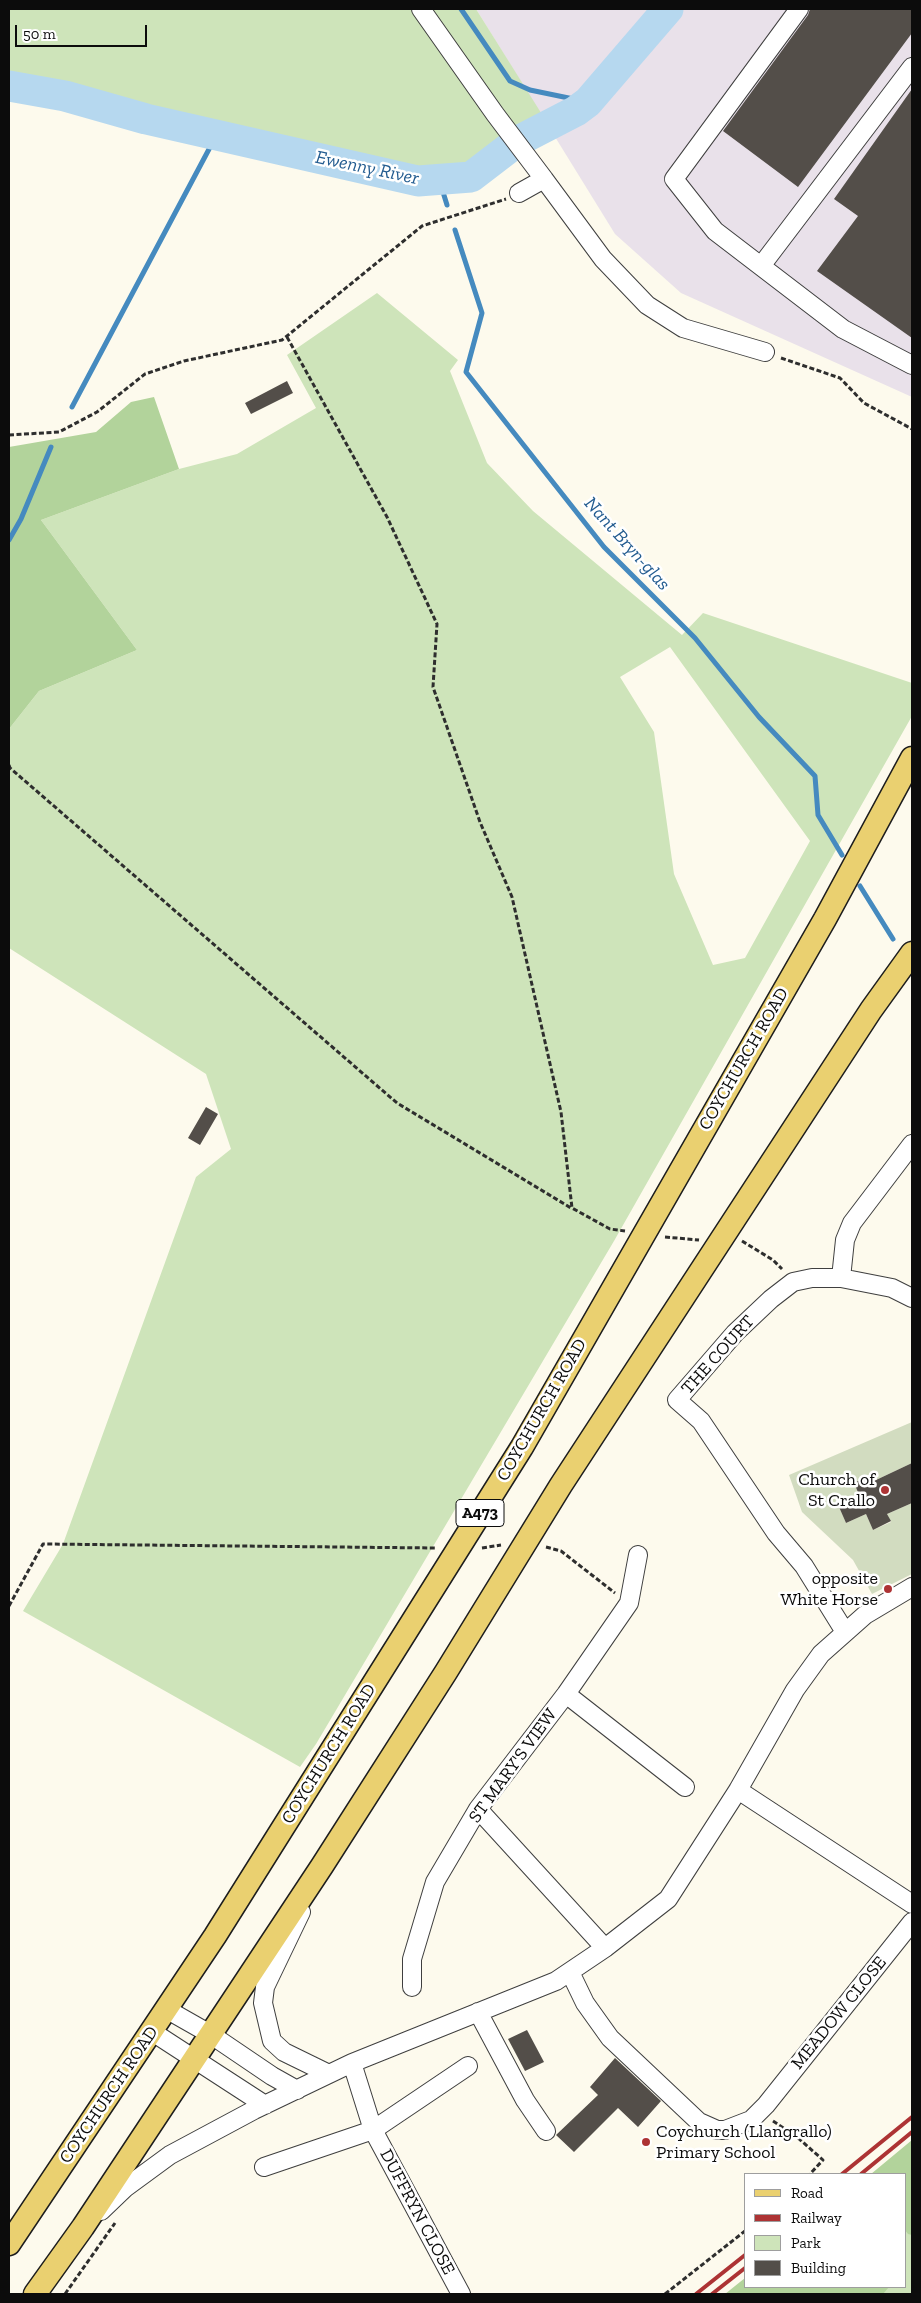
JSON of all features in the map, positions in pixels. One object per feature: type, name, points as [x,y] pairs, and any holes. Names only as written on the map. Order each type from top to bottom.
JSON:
[{"type":"main road","name":"COYCHURCH ROAD","points":[[9,2244],[215,1936],[522,1447],[825,918],[912,758]]},
{"type":"main road","points":[[35,2294],[83,2227],[196,2059],[210,2034],[322,1866],[526,1541],[720,1241],[871,1010],[912,953]]},
{"type":"street","points":[[421,9],[495,114],[603,259],[647,305],[683,328],[765,352]]},
{"type":"street","points":[[799,9],[674,179],[715,231],[843,329],[912,365]]},
{"type":"street","points":[[761,266],[912,67]]},
{"type":"street","points":[[519,193],[542,177]]},
{"type":"street","points":[[841,1278],[845,1240],[852,1224],[912,1144]]},
{"type":"street","name":"THE COURT","points":[[845,1632],[804,1566],[776,1534],[701,1422],[677,1400],[736,1333],[771,1299],[793,1282],[812,1278],[841,1278],[892,1288],[912,1298]]},
{"type":"street","name":"ST MARY'S VIEW","points":[[412,1987],[412,1959],[434,1882],[478,1809],[566,1694],[629,1604],[638,1555]]},
{"type":"street","points":[[83,2227],[126,2188],[170,2155],[265,2105],[352,2063],[556,1981],[605,1948],[668,1899],[738,1790],[795,1690],[821,1654],[865,1615],[912,1587]]},
{"type":"street","points":[[566,1694],[685,1787]]},
{"type":"street","points":[[738,1790],[912,1904]]},
{"type":"street","points":[[478,1809],[605,1948]]},
{"type":"street","points":[[322,1866],[265,1987],[263,2003],[272,2041],[284,2052],[329,2074]]},
{"type":"street","name":"MEADOW CLOSE","points":[[570,1972],[585,2003],[610,2038],[699,2122],[717,2130],[732,2128],[751,2120],[767,2103],[912,1922]]},
{"type":"street","points":[[166,2009],[210,2034],[272,2076],[297,2090]]},
{"type":"street","points":[[478,2012],[524,2100],[546,2131]]},
{"type":"street","points":[[152,2031],[265,2105]]},
{"type":"street","name":"DUFFRYN CLOSE","points":[[352,2063],[372,2130],[461,2294]]},
{"type":"street","name":"DUFFRYN CLOSE","points":[[264,2167],[372,2130],[468,2066]]},
{"type":"path","points":[[9,435],[59,432],[97,412],[145,374],[184,361],[282,340],[422,226],[496,204],[519,193]]},
{"type":"path","points":[[287,337],[386,517],[437,624],[433,687],[480,822],[512,897],[562,1112],[572,1208]]},
{"type":"path","points":[[765,352],[840,378],[864,403],[912,428]]},
{"type":"path","points":[[9,765],[25,781],[398,1103],[610,1229],[644,1235],[720,1241],[741,1240],[773,1260],[793,1282]]},
{"type":"path","points":[[9,1606],[44,1544],[430,1547],[456,1552],[526,1541],[561,1551],[629,1604]]},
{"type":"path","points":[[767,2103],[773,2111],[773,2121],[797,2136],[823,2160],[811,2173]]},
{"type":"path","points":[[65,2294],[118,2219]]},
{"type":"path","points":[[665,2294],[744,2232]]},
{"type":"shaded area","points":[[476,9],[912,9],[912,397],[681,293],[615,234]]},
{"type":"green space","points":[[9,9],[476,9],[543,116],[457,171],[436,173],[408,170],[404,167],[9,72]]},
{"type":"green space","points":[[377,293],[458,360],[450,371],[487,463],[533,511],[682,635],[703,613],[912,683],[912,716],[614,1241],[316,1744],[300,1767],[23,1611],[63,1544],[196,1177],[231,1149],[206,1074],[9,948],[9,729],[39,691],[137,650],[41,520],[179,469],[237,454],[316,408],[287,355]],"holes":[[[670,647],[810,841],[745,958],[713,965],[674,874],[654,732],[620,677]]]},
{"type":"green space","points":[[154,397],[179,469],[41,520],[137,650],[39,691],[9,729],[9,447],[96,432],[131,402]]},
{"type":"green space","points":[[912,1422],[912,1463],[876,1480],[873,1474],[854,1483],[860,1497],[839,1507],[846,1523],[866,1514],[873,1530],[891,1522],[887,1514],[912,1503],[912,1574],[872,1594],[853,1560],[802,1512],[789,1475]]},
{"type":"green space","points":[[912,2140],[912,2294],[725,2294],[744,2287],[906,2288],[905,2173]]},
{"type":"green space","points":[[912,2140],[912,2235],[906,2231],[906,2173],[872,2173]]},
{"type":"green space","points":[[744,2279],[744,2288],[888,2288],[883,2294],[725,2294]]},
{"type":"building","points":[[810,9],[912,9],[912,33],[798,187],[723,131],[808,15]]},
{"type":"building","points":[[912,89],[912,338],[817,271],[858,216],[834,199]]},
{"type":"building","points":[[287,381],[293,393],[251,414],[245,403]]},
{"type":"building","points":[[206,1107],[218,1114],[200,1145],[188,1138]]},
{"type":"building","name":"Church of St Crallo","points":[[912,1463],[912,1503],[887,1514],[891,1521],[873,1530],[866,1514],[846,1523],[839,1507],[860,1497],[854,1483],[873,1474],[876,1480]]},
{"type":"building","points":[[527,2030],[544,2062],[525,2071],[508,2039]]},
{"type":"building","points":[[615,2058],[661,2101],[638,2127],[618,2108],[574,2152],[556,2135],[598,2095],[590,2087]]},
{"type":"waterway","points":[[461,9],[510,81],[530,90],[588,102]]},
{"type":"waterway","name":"Ewenny River","points":[[9,86],[65,96],[146,119],[418,181],[471,177],[518,141],[576,111],[588,102],[668,9]]},
{"type":"waterway","points":[[72,407],[216,136]]},
{"type":"waterway","name":"Nant Bryn-glas","points":[[439,179],[447,205]]},
{"type":"waterway","name":"Nant Bryn-glas","points":[[455,230],[482,313],[466,372],[604,547],[695,638],[759,717],[815,776],[818,815],[842,855]]},
{"type":"waterway","points":[[9,540],[21,519],[51,447]]},
{"type":"waterway","name":"Nant Bryn-glas","points":[[860,886],[893,939]]},
{"type":"railway","points":[[843,2173],[912,2117]]},
{"type":"railway","points":[[862,2173],[912,2132]]},
{"type":"railway","points":[[696,2294],[744,2256]]},
{"type":"railway","points":[[712,2294],[744,2269]]},
{"type":"place","name":"Church of St Crallo","points":[[885,1490]]},
{"type":"place","name":"opposite White Horse","points":[[888,1589]]},
{"type":"place","name":"Coychurch (Llangrallo) Primary School","points":[[646,2142]]}]
